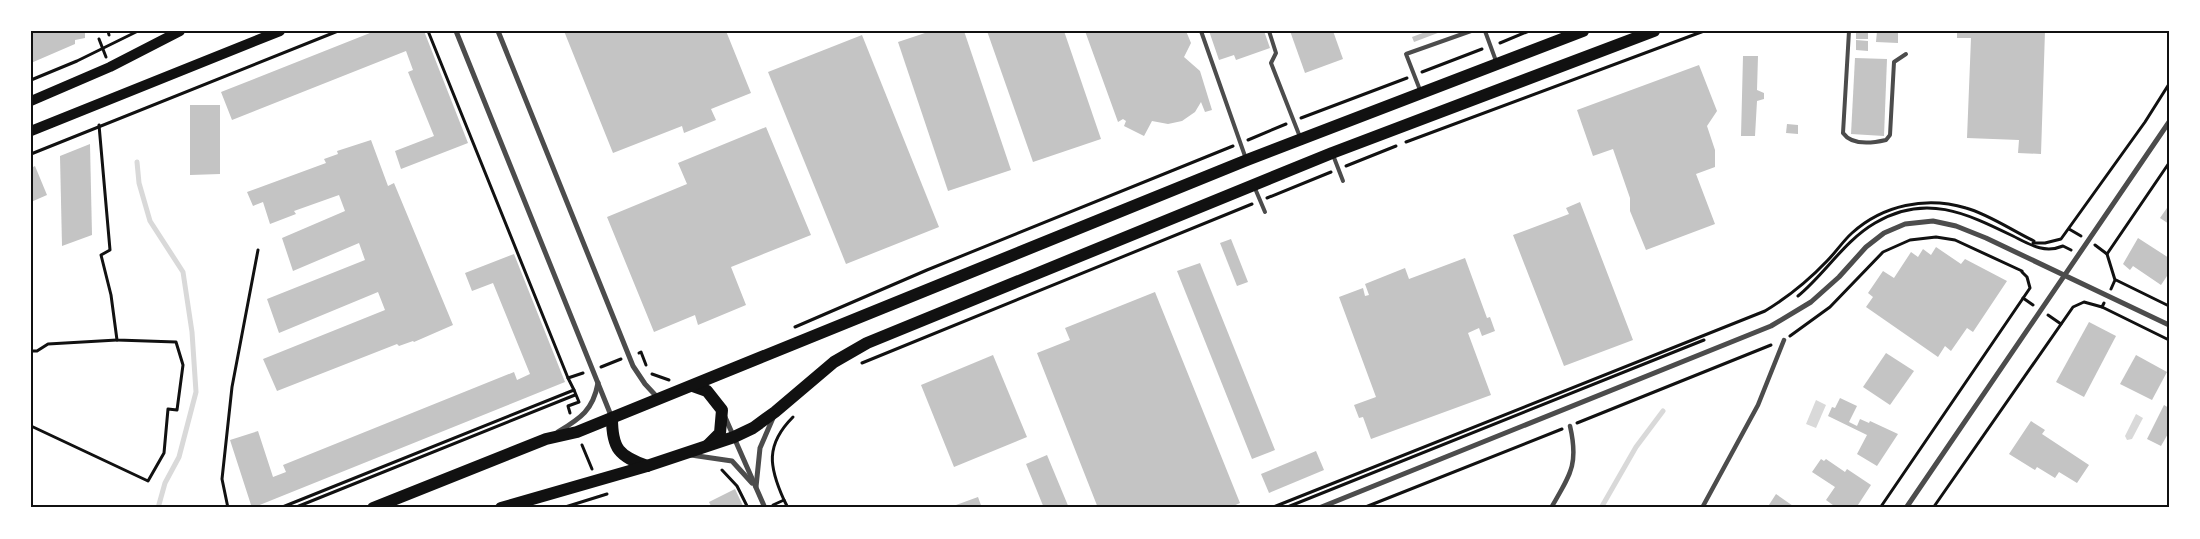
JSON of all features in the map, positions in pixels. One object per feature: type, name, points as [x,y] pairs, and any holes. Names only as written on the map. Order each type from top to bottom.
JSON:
[{"type":"main road","points":[[31,101],[110,67],[180,31]]},
{"type":"main road","points":[[31,131],[280,31]]},
{"type":"main road","points":[[501,508],[647,466],[734,437],[753,428],[834,362],[867,343],[1332,153],[1654,31]]},
{"type":"main road","points":[[374,508],[546,438],[578,432],[1247,160],[1575,32]]},
{"type":"main road","points":[[693,386],[707,391],[722,410],[720,433],[705,448]]},
{"type":"main road","points":[[612,418],[612,432],[616,446],[628,459],[647,466]]},
{"type":"street","points":[[456,31],[612,418]]},
{"type":"street","points":[[498,31],[633,366],[658,398]]},
{"type":"street","points":[[1906,508],[2169,122]]},
{"type":"street","points":[[1319,508],[1771,326],[1810,302],[1872,242],[1884,233],[1905,224],[1933,221],[1956,226],[2028,257],[2169,326]]},
{"type":"street","points":[[1702,508],[1758,405],[1784,340]]},
{"type":"street","points":[[546,438],[574,423],[590,407],[598,382]]},
{"type":"street","points":[[722,410],[765,508]]},
{"type":"street","points":[[756,487],[760,448],[775,412]]},
{"type":"street","points":[[1551,508],[1574,464],[1573,439],[1570,426]]},
{"type":"street","points":[[683,454],[732,461],[756,487]]},
{"type":"lane","points":[[1202,31],[1247,160]]},
{"type":"lane","points":[[1269,31],[1276,52],[1271,63],[1301,139]]},
{"type":"lane","points":[[1420,92],[1406,54],[1471,31]]},
{"type":"lane","points":[[1486,31],[1497,63]]},
{"type":"lane","points":[[1849,31],[1843,133],[1847,139],[1855,142],[1879,141],[1886,140],[1890,135],[1894,62],[1906,54]]},
{"type":"lane","points":[[1332,153],[1343,181]]},
{"type":"lane","points":[[1254,184],[1265,212]]},
{"type":"path","points":[[31,80],[78,61],[138,31]]},
{"type":"path","points":[[31,154],[99,125],[338,31]]},
{"type":"path","points":[[280,508],[574,390],[428,31]]},
{"type":"path","points":[[788,330],[927,270],[1240,142],[1529,31]]},
{"type":"path","points":[[859,365],[1396,146],[1704,31]]},
{"type":"path","points":[[1796,298],[1814,283],[1862,232],[1876,222],[1902,210],[1926,206],[1950,209],[1979,219],[2033,243],[2045,243],[2061,239],[2145,122],[2169,84]]},
{"type":"path","points":[[99,125],[110,250],[101,254],[112,295],[117,340]]},
{"type":"path","points":[[2102,307],[2115,280],[2107,254],[2169,163]]},
{"type":"path","points":[[1271,508],[1765,311],[1806,282],[1852,233],[1872,219],[1900,206],[1922,202],[1938,202],[1967,208],[2042,249],[2054,250],[2063,246],[2078,253]]},
{"type":"path","points":[[1363,508],[1784,340],[1830,307],[1884,252],[1910,240],[1936,237],[1955,240],[2022,271],[2027,277],[2030,288],[1880,508]]},
{"type":"path","points":[[2022,271],[2033,243]]},
{"type":"path","points":[[228,508],[222,478],[232,387],[258,250]]},
{"type":"path","points":[[2115,280],[2169,306]]},
{"type":"path","points":[[1284,508],[1765,316],[1788,302]]},
{"type":"path","points":[[1933,508],[2073,307],[2084,302],[2102,307],[2169,340]]},
{"type":"path","points":[[31,351],[37,351],[48,344],[117,340],[176,342],[183,365],[177,410],[168,409],[164,453],[148,481],[31,426]]},
{"type":"path","points":[[568,378],[641,352],[649,373],[656,377],[670,380]]},
{"type":"path","points":[[294,508],[576,395]]},
{"type":"path","points":[[788,508],[771,468],[772,456],[782,428],[796,415]]},
{"type":"path","points":[[721,470],[728,474],[737,486],[748,508]]},
{"type":"path","points":[[562,508],[611,493]]},
{"type":"path","points":[[765,508],[784,500]]},
{"type":"shaded area","points":[[1816,400],[1826,405],[1816,428],[1806,424]]},
{"type":"shaded area","points":[[2136,414],[2143,418],[2132,439],[2127,440],[2125,436]]},
{"type":"building","points":[[31,31],[85,31],[85,38],[75,40],[75,44],[31,63]]},
{"type":"building","points":[[375,31],[424,31],[468,143],[401,169],[395,151],[434,136],[408,72],[413,70],[406,51],[232,120],[221,92]]},
{"type":"building","points":[[564,31],[726,31],[751,93],[711,109],[716,120],[684,133],[682,126],[613,153]]},
{"type":"building","points":[[931,31],[964,31],[1011,170],[948,191],[898,42]]},
{"type":"building","points":[[987,31],[1064,31],[1101,139],[1033,162]]},
{"type":"building","points":[[1085,31],[1186,31],[1191,43],[1184,57],[1200,71],[1212,110],[1205,112],[1201,102],[1195,112],[1182,121],[1168,124],[1152,121],[1144,136],[1124,126],[1126,121],[1123,119],[1118,122]]},
{"type":"building","points":[[1209,31],[1264,31],[1270,48],[1236,60],[1234,55],[1219,60]]},
{"type":"building","points":[[1290,31],[1333,31],[1343,59],[1305,73]]},
{"type":"building","points":[[1428,31],[1443,31],[1414,42],[1412,37]]},
{"type":"building","points":[[1856,31],[1868,31],[1868,39],[1856,39]]},
{"type":"building","points":[[1877,31],[1898,31],[1898,43],[1876,42]]},
{"type":"building","points":[[1957,31],[2045,31],[2041,154],[2018,153],[2019,140],[1967,138],[1971,38],[1957,38]]},
{"type":"building","points":[[862,35],[939,227],[846,264],[768,72]]},
{"type":"building","points":[[1856,40],[1868,41],[1868,51],[1856,50]]},
{"type":"building","points":[[1743,56],[1758,56],[1757,90],[1764,93],[1764,99],[1757,101],[1755,136],[1741,136]]},
{"type":"building","points":[[1855,58],[1887,59],[1884,136],[1851,134]]},
{"type":"building","points":[[1699,65],[1717,111],[1707,126],[1715,150],[1715,167],[1696,174],[1715,224],[1646,250],[1630,211],[1630,198],[1613,149],[1593,156],[1577,110]]},
{"type":"building","points":[[190,105],[220,105],[220,174],[190,175]]},
{"type":"building","points":[[1787,124],[1798,125],[1798,134],[1786,133]]},
{"type":"building","points":[[766,127],[811,235],[731,267],[746,305],[698,325],[695,315],[654,332],[607,217],[687,184],[678,163]]},
{"type":"building","points":[[371,140],[388,186],[394,183],[453,325],[414,342],[399,346],[397,344],[277,391],[263,359],[385,310],[378,292],[279,333],[267,299],[365,260],[359,243],[293,271],[282,238],[345,211],[339,195],[294,211],[296,214],[270,224],[263,202],[253,206],[247,192],[326,163],[324,159],[338,154],[337,151]]},
{"type":"building","points":[[90,144],[92,235],[62,246],[60,156]]},
{"type":"building","points":[[35,166],[47,195],[31,202],[31,168]]},
{"type":"building","points":[[1580,202],[1633,340],[1564,366],[1513,235],[1569,214],[1566,208]]},
{"type":"building","points":[[2169,205],[2169,224],[2160,218]]},
{"type":"building","points":[[2138,238],[2169,258],[2169,278],[2167,276],[2161,285],[2133,266],[2130,270],[2123,264]]},
{"type":"building","points":[[1231,239],[1248,282],[1237,286],[1220,243]]},
{"type":"building","points":[[1936,247],[1961,264],[1965,259],[2007,281],[1973,332],[1967,328],[1951,351],[1945,346],[1938,357],[1866,307],[1873,297],[1868,293],[1883,271],[1894,278],[1911,252],[1918,257],[1923,249],[1931,255]]},
{"type":"building","points":[[514,254],[565,382],[252,508],[230,440],[258,431],[273,477],[286,472],[283,465],[514,372],[517,380],[530,374],[493,283],[472,291],[465,273]]},
{"type":"building","points":[[1465,258],[1487,318],[1490,317],[1495,331],[1482,336],[1479,328],[1468,333],[1491,395],[1371,439],[1363,417],[1359,418],[1354,405],[1376,397],[1339,297],[1363,288],[1365,296],[1369,295],[1365,284],[1405,268],[1409,279]]},
{"type":"building","points":[[1200,263],[1275,450],[1252,459],[1177,271]]},
{"type":"building","points":[[1155,292],[1240,503],[1229,508],[1098,508],[1037,353],[1070,340],[1065,328]]},
{"type":"building","points":[[2089,322],[2116,336],[2084,397],[2056,382]]},
{"type":"building","points":[[1886,353],[1914,371],[1890,405],[1863,387]]},
{"type":"building","points":[[993,355],[1027,437],[954,467],[921,385]]},
{"type":"building","points":[[2136,355],[2167,372],[2152,400],[2120,384]]},
{"type":"building","points":[[1840,398],[1857,406],[1849,422],[1857,426],[1860,419],[1869,423],[1870,421],[1898,434],[1877,466],[1857,454],[1867,435],[1828,416],[1832,407],[1835,408]]},
{"type":"building","points":[[2164,405],[2169,408],[2169,432],[2161,446],[2147,439]]},
{"type":"building","points":[[2031,421],[2045,430],[2042,434],[2089,465],[2077,483],[2059,472],[2055,478],[2037,467],[2035,470],[2009,454]]},
{"type":"building","points":[[1316,451],[1324,470],[1269,493],[1261,474]]},
{"type":"building","points":[[1047,455],[1069,508],[1044,508],[1026,464]]},
{"type":"building","points":[[1821,459],[1824,461],[1826,459],[1845,472],[1847,469],[1871,485],[1856,508],[1837,508],[1826,500],[1835,487],[1812,472]]},
{"type":"building","points":[[735,489],[744,508],[712,508],[709,502]]},
{"type":"building","points":[[1776,494],[1796,508],[1767,508]]},
{"type":"building","points":[[978,497],[982,508],[957,508],[956,505]]},
{"type":"waterway","points":[[137,162],[139,183],[150,221],[183,272],[192,332],[196,392],[179,457],[165,483],[158,508]]},
{"type":"waterway","points":[[1601,508],[1636,447],[1663,411]]}]
